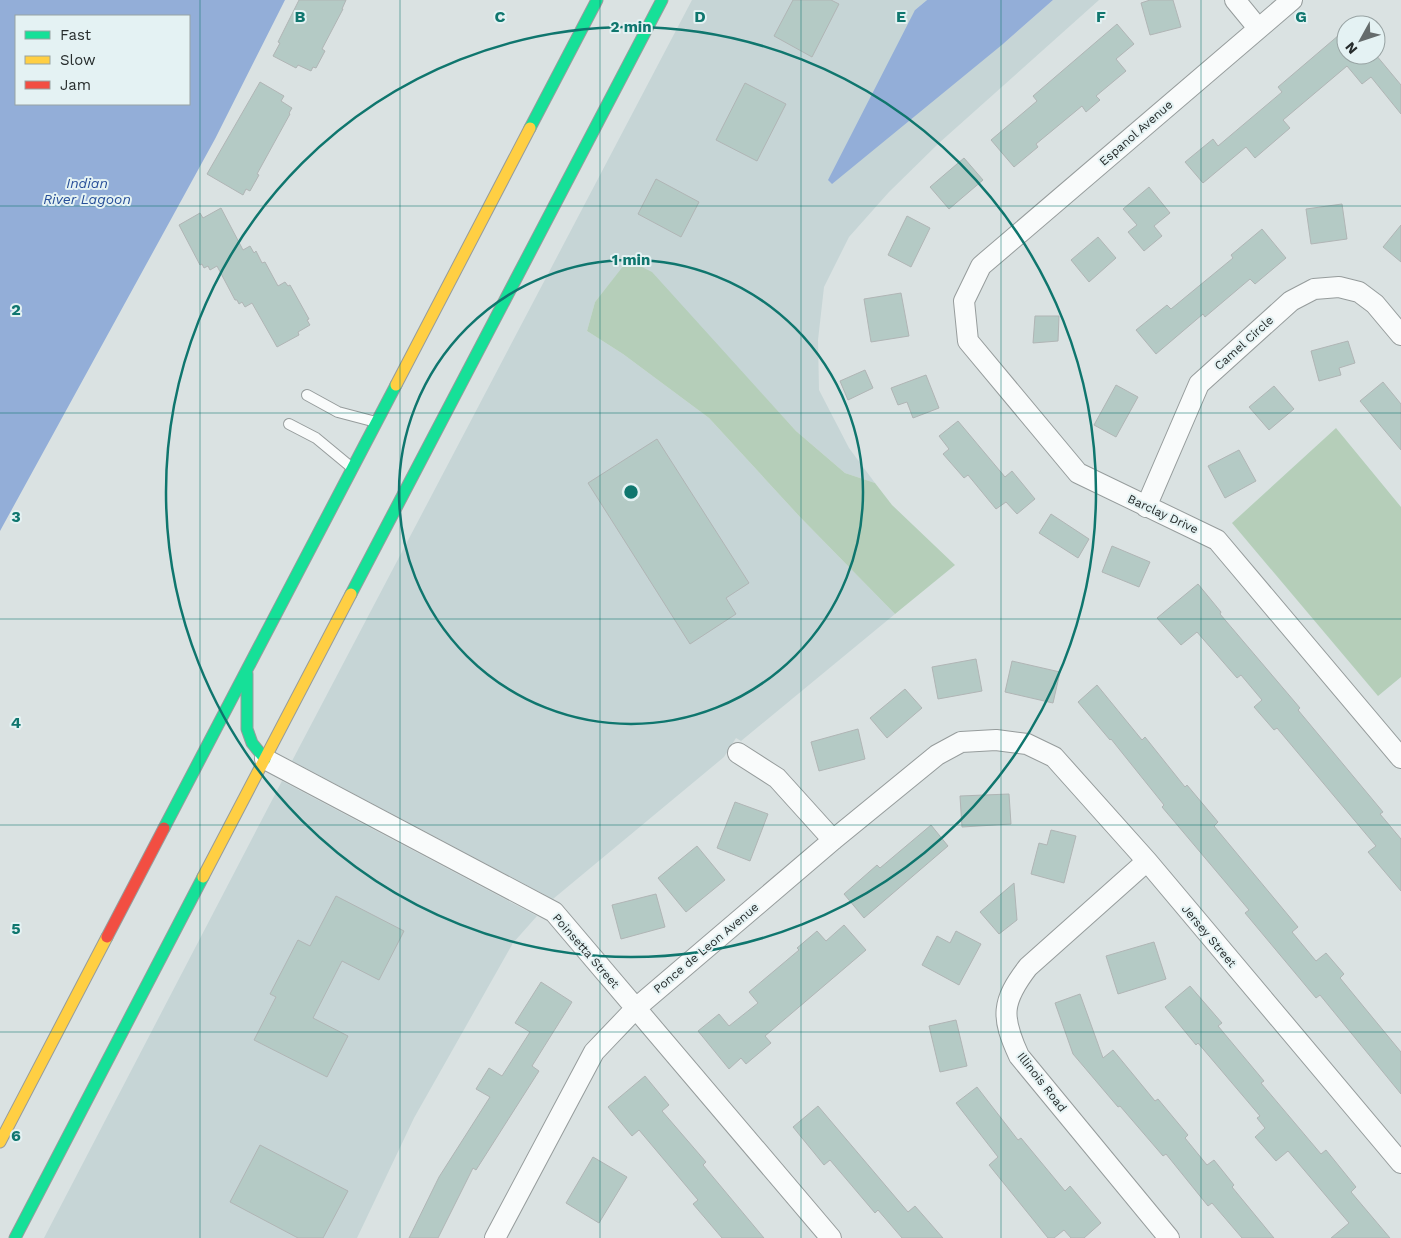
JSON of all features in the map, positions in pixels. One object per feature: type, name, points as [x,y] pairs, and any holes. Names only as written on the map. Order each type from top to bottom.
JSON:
[{"type":"main road","points":[[0,1142],[598,0]]},
{"type":"main road","points":[[15,1238],[662,0]]},
{"type":"main road","points":[[247,670],[247,729],[252,743],[265,760]]},
{"type":"street","points":[[1235,0],[1258,28]]},
{"type":"street","name":"Espanol Avenue","points":[[981,266],[1292,0]]},
{"type":"street","name":"Barclay Drive","points":[[981,266],[964,301],[968,341],[1078,473],[1218,540],[1401,758]]},
{"type":"street","name":"Camel Circle","points":[[1146,507],[1199,384],[1291,301],[1314,289],[1339,287],[1359,292],[1375,304],[1401,334]]},
{"type":"street","name":"Ponce de Leon Avenue","points":[[495,1238],[594,1052],[636,1008],[833,840],[937,755],[961,742],[996,740]]},
{"type":"street","name":"Jersey Street","points":[[996,740],[1027,744],[1054,758],[1147,861],[1401,1164]]},
{"type":"street","points":[[738,753],[777,778],[833,840]]},
{"type":"street","name":"Poinsetta Street","points":[[265,760],[554,912],[830,1238]]},
{"type":"street","name":"Illinois Road","points":[[1147,861],[1028,967],[1015,984],[1006,1006],[1008,1032],[1019,1056],[1169,1238]]},
{"type":"lane","points":[[307,395],[338,412],[377,422]]},
{"type":"lane","points":[[289,424],[316,438],[352,468]]},
{"type":"shaded area","points":[[692,0],[927,0],[915,10],[1003,44],[1053,0],[1099,0],[939,143],[889,192],[849,237],[824,287],[818,340],[819,390],[849,448],[875,483],[845,473],[796,431],[705,332],[628,261],[595,302],[587,331],[623,354],[709,418],[800,517],[895,614],[741,741],[736,738],[724,757],[553,899],[292,761]]},
{"type":"shaded area","points":[[282,781],[537,916],[513,943],[414,1118],[357,1238],[44,1238]]},
{"type":"green space","points":[[628,260],[652,272],[796,431],[845,473],[875,483],[892,505],[955,565],[895,614],[800,517],[709,418],[623,354],[587,331],[595,302]]},
{"type":"green space","points":[[1336,428],[1401,507],[1401,677],[1378,696],[1232,523]]},
{"type":"water","name":"Indian River Lagoon","points":[[0,0],[285,0],[215,139],[0,531]]},
{"type":"water","points":[[927,0],[1053,0],[1003,44],[832,184],[828,180],[915,10]]},
{"type":"building","points":[[299,0],[346,0],[322,49],[325,51],[316,68],[313,67],[311,71],[298,65],[296,68],[273,56]]},
{"type":"building","points":[[793,0],[831,0],[839,4],[812,57],[774,36]]},
{"type":"building","points":[[1150,0],[1173,0],[1181,27],[1150,35],[1141,3]]},
{"type":"building","points":[[1117,24],[1134,44],[1116,59],[1126,71],[1096,96],[1100,100],[1086,112],[1082,106],[1036,144],[1038,147],[1014,167],[991,140],[1037,101],[1033,96]]},
{"type":"building","points":[[1336,38],[1336,65],[1384,65],[1401,85],[1401,114],[1371,77],[1362,84],[1347,66],[1283,120],[1290,128],[1255,158],[1246,147],[1203,183],[1185,162],[1213,139],[1218,146],[1282,92],[1278,87]]},
{"type":"building","points":[[260,82],[284,96],[281,101],[292,108],[250,191],[246,189],[243,195],[207,174]]},
{"type":"building","points":[[745,83],[786,104],[757,161],[716,140]]},
{"type":"building","points":[[964,158],[983,180],[949,209],[930,187]]},
{"type":"building","points":[[656,179],[699,202],[681,237],[638,214]]},
{"type":"building","points":[[1149,187],[1170,213],[1154,226],[1162,236],[1144,251],[1128,232],[1137,225],[1123,209]]},
{"type":"building","points":[[1342,204],[1347,239],[1311,244],[1306,209]]},
{"type":"building","points":[[221,208],[243,250],[250,246],[254,253],[256,251],[262,263],[265,262],[278,286],[285,282],[288,286],[290,285],[309,319],[307,320],[310,325],[298,332],[299,335],[277,347],[252,303],[245,307],[242,302],[239,304],[235,300],[217,266],[210,270],[208,266],[204,268],[202,264],[200,265],[179,225],[200,213],[203,218]]},
{"type":"building","points":[[907,216],[930,228],[911,267],[888,255]]},
{"type":"building","points":[[1401,225],[1401,262],[1383,247]]},
{"type":"building","points":[[1262,229],[1286,258],[1255,284],[1250,279],[1205,317],[1203,314],[1156,354],[1136,330],[1167,305],[1171,309],[1233,258],[1231,255]]},
{"type":"building","points":[[1098,237],[1116,258],[1089,282],[1071,260]]},
{"type":"building","points":[[901,293],[909,336],[871,342],[864,299]]},
{"type":"building","points":[[1035,316],[1059,316],[1058,341],[1033,343]]},
{"type":"building","points":[[1348,341],[1355,363],[1339,368],[1341,375],[1319,381],[1311,351]]},
{"type":"building","points":[[865,370],[873,388],[848,400],[840,381]]},
{"type":"building","points":[[926,375],[939,408],[913,418],[907,402],[898,405],[891,388]]},
{"type":"building","points":[[1383,382],[1401,404],[1401,450],[1360,401]]},
{"type":"building","points":[[1116,385],[1138,397],[1116,437],[1094,425]]},
{"type":"building","points":[[1274,386],[1294,409],[1269,430],[1249,407]]},
{"type":"building","points":[[958,421],[1005,477],[1012,471],[1035,499],[1017,514],[1006,502],[996,509],[968,475],[964,478],[943,454],[949,449],[939,436]]},
{"type":"building","points":[[657,439],[749,583],[726,598],[736,614],[690,644],[588,483]]},
{"type":"building","points":[[1239,450],[1256,481],[1225,498],[1208,466]]},
{"type":"building","points":[[1051,514],[1089,539],[1078,558],[1039,533]]},
{"type":"building","points":[[1112,546],[1150,562],[1139,587],[1102,572]]},
{"type":"building","points":[[1198,584],[1221,612],[1220,614],[1300,708],[1298,710],[1383,812],[1380,814],[1401,839],[1401,891],[1368,852],[1376,846],[1277,728],[1274,730],[1254,707],[1262,700],[1241,675],[1237,678],[1197,632],[1181,645],[1157,618]]},
{"type":"building","points":[[976,659],[982,691],[938,699],[932,667]]},
{"type":"building","points":[[1012,661],[1060,672],[1053,703],[1005,692]]},
{"type":"building","points":[[1097,685],[1142,740],[1145,737],[1185,787],[1187,785],[1218,822],[1214,826],[1298,927],[1292,932],[1316,961],[1326,953],[1344,974],[1340,978],[1401,1052],[1401,1094],[1320,995],[1316,998],[1245,913],[1249,910],[1162,807],[1164,805],[1111,739],[1078,702]]},
{"type":"building","points":[[905,689],[922,708],[887,738],[870,718]]},
{"type":"building","points":[[858,729],[865,759],[819,771],[811,742]]},
{"type":"building","points":[[1009,794],[1011,824],[962,827],[960,796]]},
{"type":"building","points":[[735,802],[768,814],[750,861],[717,848]]},
{"type":"building","points":[[931,825],[948,846],[864,918],[844,894],[877,865],[880,868]]},
{"type":"building","points":[[1051,830],[1076,836],[1064,883],[1031,874],[1039,843],[1047,845]]},
{"type":"building","points":[[697,846],[725,880],[686,912],[658,878]]},
{"type":"building","points":[[1014,883],[1017,920],[999,934],[980,912]]},
{"type":"building","points":[[656,894],[665,927],[621,939],[612,905]]},
{"type":"building","points":[[336,896],[404,931],[379,980],[342,961],[313,1018],[348,1036],[327,1077],[254,1040],[276,997],[270,994],[298,940],[310,946]]},
{"type":"building","points":[[844,925],[866,950],[765,1036],[771,1043],[746,1064],[741,1058],[729,1069],[698,1031],[719,1014],[729,1026],[758,1003],[749,992],[799,950],[797,948],[817,931],[826,941]]},
{"type":"building","points":[[956,931],[981,944],[959,985],[922,965],[937,936],[950,943]]},
{"type":"building","points":[[1154,942],[1166,979],[1118,994],[1106,956]]},
{"type":"building","points":[[541,982],[572,1002],[532,1066],[539,1071],[476,1170],[473,1168],[438,1238],[409,1238],[439,1177],[490,1097],[476,1089],[489,1068],[502,1076],[530,1032],[515,1023]]},
{"type":"building","points":[[1190,986],[1222,1023],[1218,1026],[1264,1081],[1261,1083],[1321,1154],[1326,1150],[1356,1187],[1351,1192],[1390,1238],[1331,1238],[1349,1223],[1288,1151],[1276,1161],[1255,1137],[1265,1128],[1257,1118],[1260,1116],[1198,1043],[1196,1045],[1165,1007]]},
{"type":"building","points":[[1080,994],[1103,1058],[1113,1050],[1155,1101],[1158,1099],[1188,1135],[1185,1138],[1207,1165],[1214,1160],[1234,1185],[1232,1187],[1274,1238],[1242,1238],[1212,1203],[1208,1206],[1166,1154],[1163,1156],[1073,1054],[1055,1003]]},
{"type":"building","points":[[956,1020],[967,1066],[940,1072],[929,1026]]},
{"type":"building","points":[[645,1076],[669,1105],[662,1111],[706,1162],[703,1165],[764,1238],[722,1238],[693,1204],[698,1200],[639,1130],[632,1136],[608,1107]]},
{"type":"building","points":[[977,1087],[1018,1140],[1021,1138],[1065,1191],[1070,1186],[1101,1223],[1084,1238],[1071,1238],[1064,1230],[1054,1238],[1048,1238],[989,1165],[998,1157],[956,1103]]},
{"type":"building","points":[[818,1106],[908,1212],[915,1206],[943,1238],[902,1238],[878,1210],[875,1213],[830,1160],[824,1165],[793,1127]]},
{"type":"building","points":[[260,1145],[348,1191],[323,1238],[298,1238],[230,1202]]},
{"type":"building","points":[[593,1157],[627,1177],[599,1223],[566,1203]]},
{"type":"traffic: fast","points":[[530,128],[597,0]]},
{"type":"traffic: fast","points":[[351,594],[662,0]]},
{"type":"traffic: fast","points":[[164,828],[396,385]]},
{"type":"traffic: fast","points":[[247,674],[247,729],[252,743],[265,759]]},
{"type":"traffic: fast","points":[[15,1238],[203,877]]},
{"type":"traffic: slow","points":[[396,385],[530,128]]},
{"type":"traffic: slow","points":[[203,877],[351,594]]},
{"type":"traffic: slow","points":[[0,1142],[107,937]]},
{"type":"traffic: jam","points":[[107,937],[164,828]]}]
